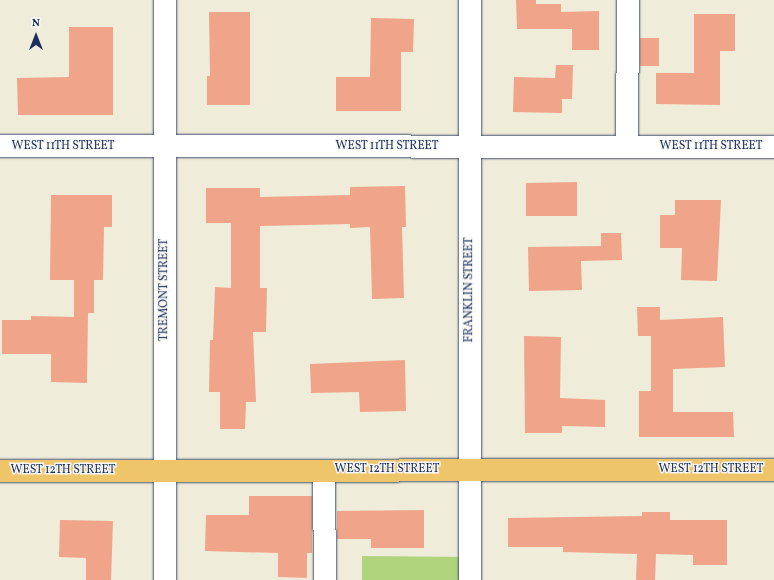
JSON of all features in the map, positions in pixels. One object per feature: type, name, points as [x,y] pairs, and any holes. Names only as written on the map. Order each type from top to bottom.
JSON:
[{"type":"main road","name":"WEST 12TH STREET","points":[[0,471],[774,470]]},
{"type":"street","name":"TREMONT STREET","points":[[165,0],[165,580]]},
{"type":"street","name":"FRANKLIN STREET","points":[[470,0],[470,580]]},
{"type":"street","points":[[627,147],[628,0]]},
{"type":"street","name":"WEST 11TH STREET","points":[[0,146],[774,147]]},
{"type":"street","points":[[324,471],[325,580]]},
{"type":"green space","points":[[362,556],[470,557],[470,580],[362,580]]},
{"type":"building","points":[[516,0],[536,0],[536,4],[561,4],[561,12],[599,11],[599,50],[572,50],[572,29],[517,29]]},
{"type":"building","points":[[209,12],[250,12],[250,105],[207,105],[207,76],[210,76]]},
{"type":"building","points":[[694,14],[735,14],[735,51],[720,51],[720,105],[656,104],[656,73],[694,73]]},
{"type":"building","points":[[371,18],[414,19],[413,52],[401,52],[401,111],[336,111],[336,77],[370,77]]},
{"type":"building","points":[[69,27],[113,27],[113,115],[18,115],[17,78],[69,77]]},
{"type":"building","points":[[640,38],[659,38],[659,66],[640,66]]},
{"type":"building","points":[[556,65],[573,65],[572,99],[562,99],[562,113],[513,112],[514,77],[555,78]]},
{"type":"building","points":[[577,182],[577,216],[526,216],[526,183]]},
{"type":"building","points":[[405,186],[406,227],[402,227],[404,298],[372,299],[370,227],[350,228],[350,224],[260,226],[260,288],[267,288],[266,332],[253,332],[256,402],[246,402],[245,429],[220,429],[220,392],[209,392],[210,340],[213,340],[215,287],[231,288],[231,223],[206,223],[206,188],[260,188],[260,197],[350,195],[350,187]]},
{"type":"building","points":[[51,195],[112,195],[112,227],[104,227],[103,280],[94,280],[94,313],[88,313],[87,383],[51,382],[51,354],[2,354],[2,320],[31,320],[31,316],[74,317],[74,280],[50,280]]},
{"type":"building","points":[[675,200],[721,200],[717,281],[681,280],[682,248],[660,248],[660,215],[675,215]]},
{"type":"building","points":[[601,233],[621,233],[622,260],[581,261],[582,290],[529,291],[528,247],[601,246]]},
{"type":"building","points":[[637,307],[660,307],[660,320],[723,317],[725,367],[673,369],[673,412],[733,412],[734,437],[639,437],[639,391],[651,391],[651,336],[638,336]]},
{"type":"building","points":[[524,336],[561,337],[560,398],[605,400],[605,427],[562,426],[562,433],[525,433]]},
{"type":"building","points":[[405,360],[406,411],[360,412],[359,392],[311,393],[310,364]]},
{"type":"building","points":[[249,496],[312,496],[312,553],[307,553],[307,578],[278,577],[278,553],[205,551],[206,515],[249,515]]},
{"type":"building","points":[[424,510],[424,548],[371,548],[371,539],[337,539],[337,511]]},
{"type":"building","points":[[642,512],[670,512],[670,520],[727,520],[727,565],[693,565],[693,555],[656,554],[655,580],[636,580],[637,554],[563,552],[563,547],[508,547],[508,518],[642,516]]},
{"type":"building","points":[[60,520],[113,521],[111,580],[86,580],[86,558],[59,557]]}]
